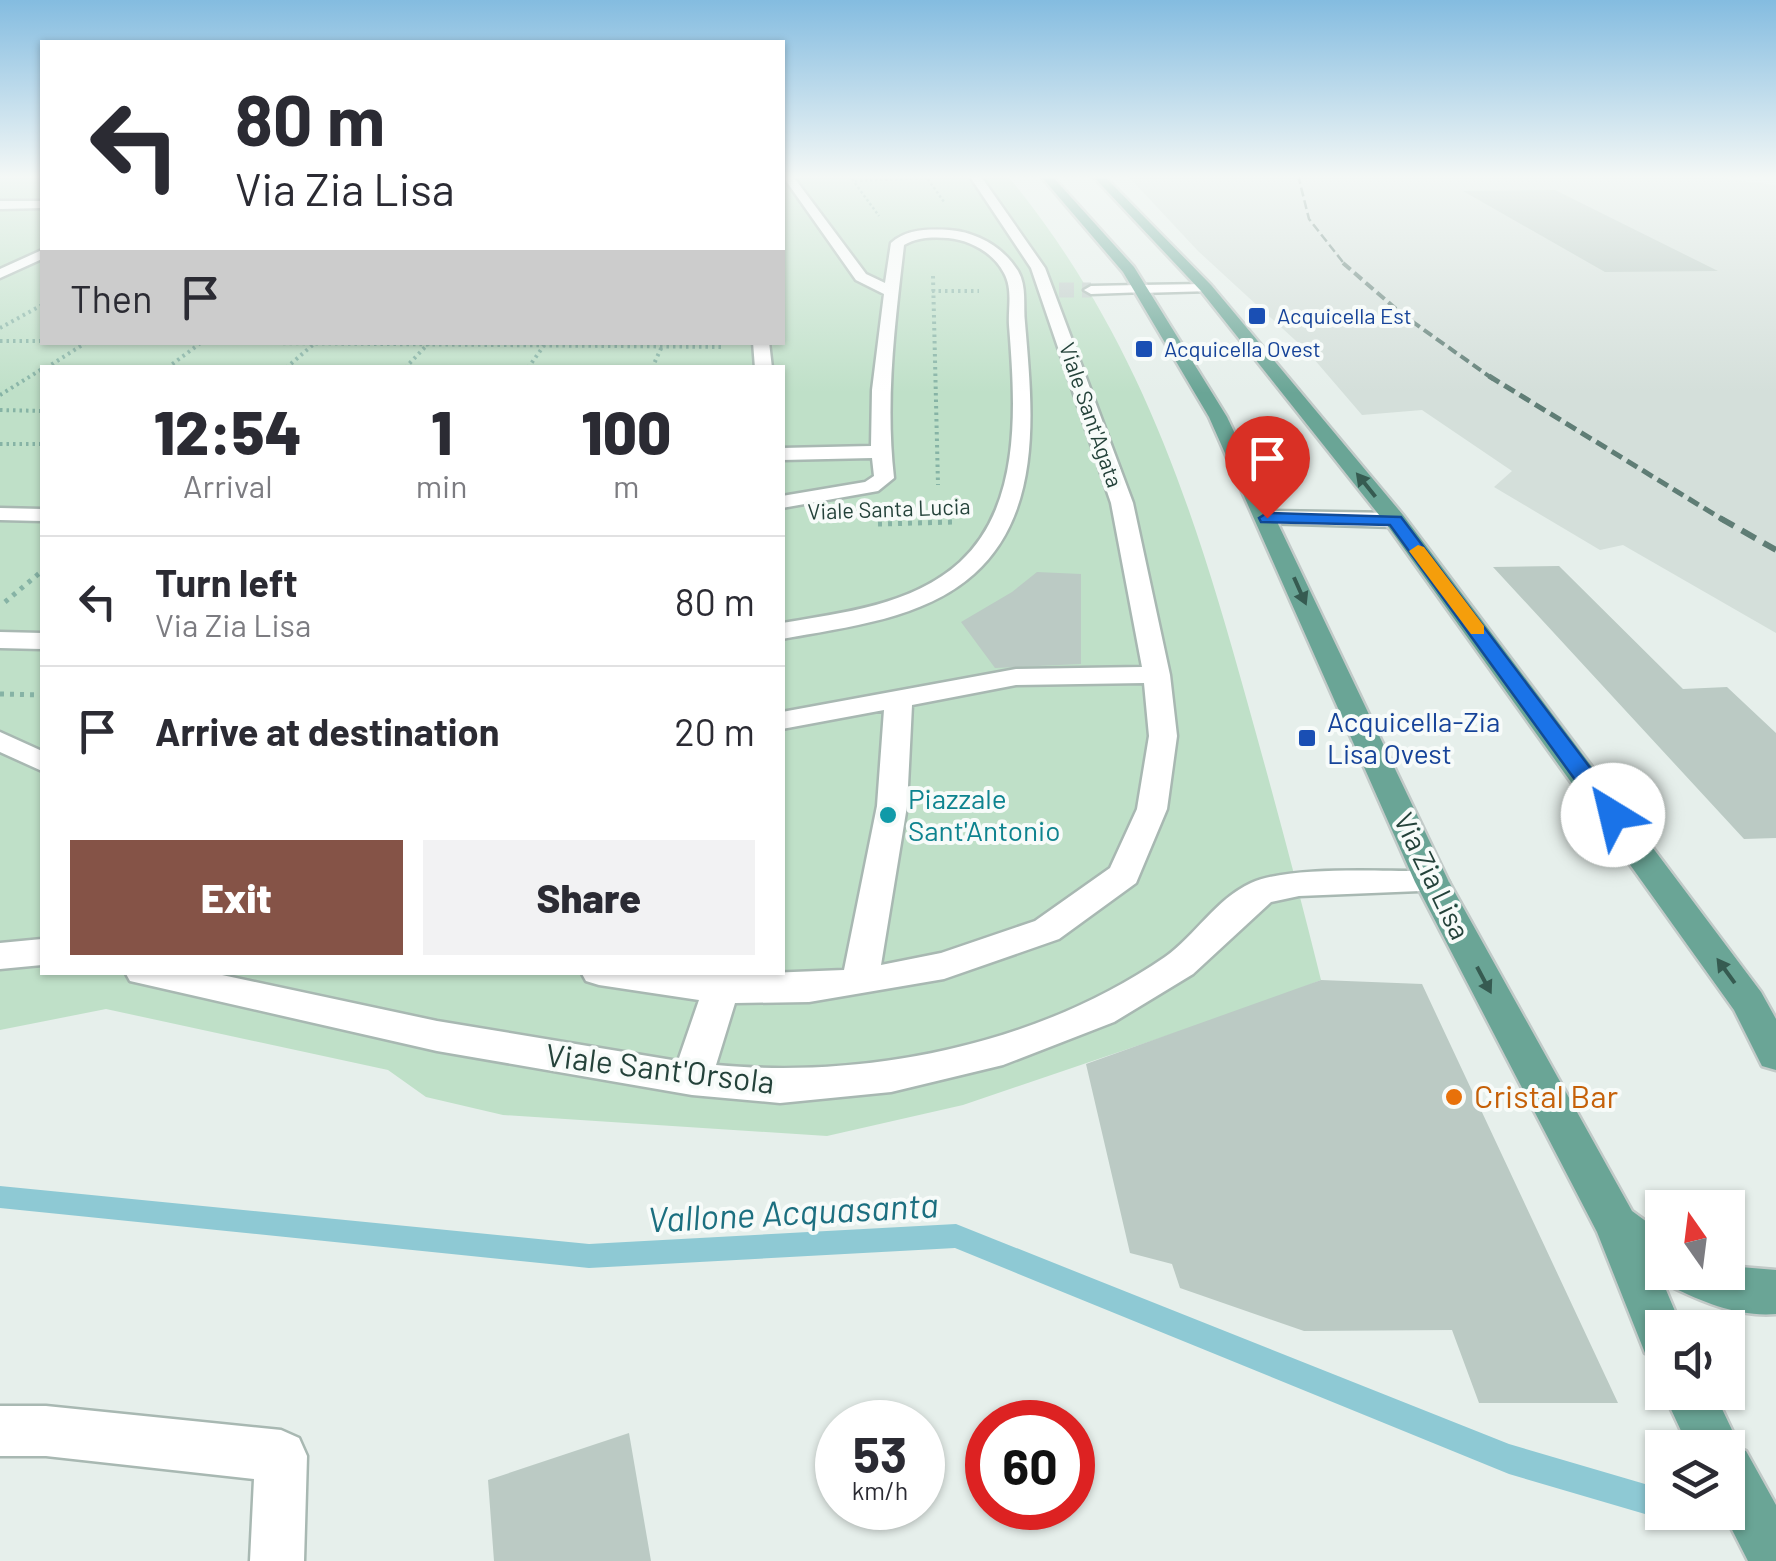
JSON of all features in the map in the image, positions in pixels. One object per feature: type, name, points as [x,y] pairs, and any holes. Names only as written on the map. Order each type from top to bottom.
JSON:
[{"type":"main road","name":"Via Zia Lisa","points":[[1110,248],[1130,270],[1218,417],[1432,882],[1616,1225],[1651,1310]]},
{"type":"main road","points":[[1167,248],[1206,288],[1395,520],[1748,1002],[1776,1055]]},
{"type":"main road","name":"Via Zia Lisa","points":[[1616,1225],[1645,1246]]},
{"type":"main road","points":[[1740,1290],[1776,1292]]},
{"type":"main road","points":[[1745,1501],[1776,1560]]},
{"type":"street","points":[[840,248],[861,277],[891,292]]},
{"type":"street","points":[[785,502],[871,488],[884,478],[880,452],[891,292],[900,248]]},
{"type":"street","points":[[785,630],[849,619],[922,596],[967,568],[984,550],[1013,482],[1023,413],[1016,316],[1018,290],[1010,270],[986,248]]},
{"type":"street","name":"Viale Sant'Agata","points":[[621,975],[721,989],[809,988],[944,966],[1048,930],[1124,875],[1152,810],[1163,736],[1157,675],[1122,502],[1053,290],[1025,248]]},
{"type":"street","points":[[0,274],[40,255]]},
{"type":"street","points":[[1091,290],[1206,288]]},
{"type":"street","points":[[1018,290],[1053,290]]},
{"type":"street","points":[[785,454],[880,452]]},
{"type":"street","points":[[0,514],[40,515]]},
{"type":"street","points":[[1267,518],[1395,520]]},
{"type":"street","points":[[0,640],[40,641]]},
{"type":"street","points":[[785,720],[1016,677],[1157,675]]},
{"type":"street","points":[[860,982],[892,806],[899,698]]},
{"type":"street","points":[[0,741],[40,761]]},
{"type":"street","name":"Viale Sant'Orsola","points":[[157,975],[437,1036],[692,1079],[780,1087],[891,1076],[1004,1050],[1100,1012],[1180,965],[1221,924],[1261,892],[1299,885],[1432,882]]},
{"type":"street","points":[[0,956],[40,952]]},
{"type":"street","points":[[692,1079],[721,989]]},
{"type":"street","points":[[0,1430],[46,1431],[281,1456],[276,1561]]},
{"type":"path","points":[[933,274],[938,485]]},
{"type":"path","points":[[891,292],[1018,290]]},
{"type":"path","points":[[0,328],[40,306]]},
{"type":"path","points":[[0,341],[40,342]]},
{"type":"path","points":[[49,365],[82,345]]},
{"type":"path","points":[[171,365],[199,345]]},
{"type":"path","points":[[289,365],[313,345]]},
{"type":"path","points":[[408,365],[427,345]]},
{"type":"path","points":[[545,345],[661,349],[741,345]]},
{"type":"path","points":[[653,365],[663,345]]},
{"type":"path","points":[[0,395],[40,370]]},
{"type":"path","points":[[0,410],[40,411]]},
{"type":"path","points":[[0,444],[40,444]]},
{"type":"path","name":"Viale Santa Lucia","points":[[871,525],[996,525]]},
{"type":"path","points":[[0,606],[40,573]]},
{"type":"path","points":[[0,694],[40,695]]},
{"type":"shaded area","points":[[1195,248],[1776,248],[1776,633],[1623,545],[1600,550],[1494,487],[1512,471],[1422,410],[1362,415],[1307,351]]},
{"type":"green space","points":[[0,248],[40,248],[40,345],[785,345],[785,248],[1061,248],[1126,360],[1182,491],[1227,629],[1321,980],[963,1105],[827,1136],[503,1115],[426,1097],[388,1070],[106,1009],[0,1030]]},
{"type":"building","points":[[1563,248],[1671,248],[1718,271],[1605,272]]},
{"type":"building","points":[[1559,566],[1683,689],[1727,687],[1776,733],[1776,838],[1744,839],[1493,567]]},
{"type":"building","points":[[1037,572],[1081,574],[1081,664],[995,668],[961,622]]},
{"type":"building","points":[[1321,980],[1422,984],[1618,1403],[1479,1403],[1452,1330],[1304,1331],[1180,1288],[1172,1264],[1130,1253],[1086,1064]]},
{"type":"building","points":[[629,1433],[651,1561],[494,1561],[488,1480]]},
{"type":"waterway","name":"Vallone Acquasanta","points":[[0,1197],[589,1256],[956,1236],[1509,1459],[1645,1499]]},
{"type":"tunnel","points":[[1059,290],[1091,290]]},
{"type":"railway","points":[[1332,248],[1345,265]]},
{"type":"railway","points":[[1345,265],[1403,315],[1493,379]]},
{"type":"railway","points":[[1489,376],[1722,519]]},
{"type":"railway","points":[[1722,519],[1776,550]]},
{"type":"slow traffic","points":[[1418,551],[1477,630]]},
{"type":"place","name":"Acquicella Est","points":[[1257,316]]},
{"type":"place","name":"Acquicella Ovest","points":[[1144,349]]},
{"type":"place","name":"Acquicella-Zia Lisa Ovest","points":[[1307,738]]},
{"type":"place","name":"Piazzale Sant'Antonio","points":[[888,815]]},
{"type":"place","name":"Cristal Bar","points":[[1454,1097]]},
{"type":"route","points":[[1267,518],[1395,520],[1613,815]]}]
